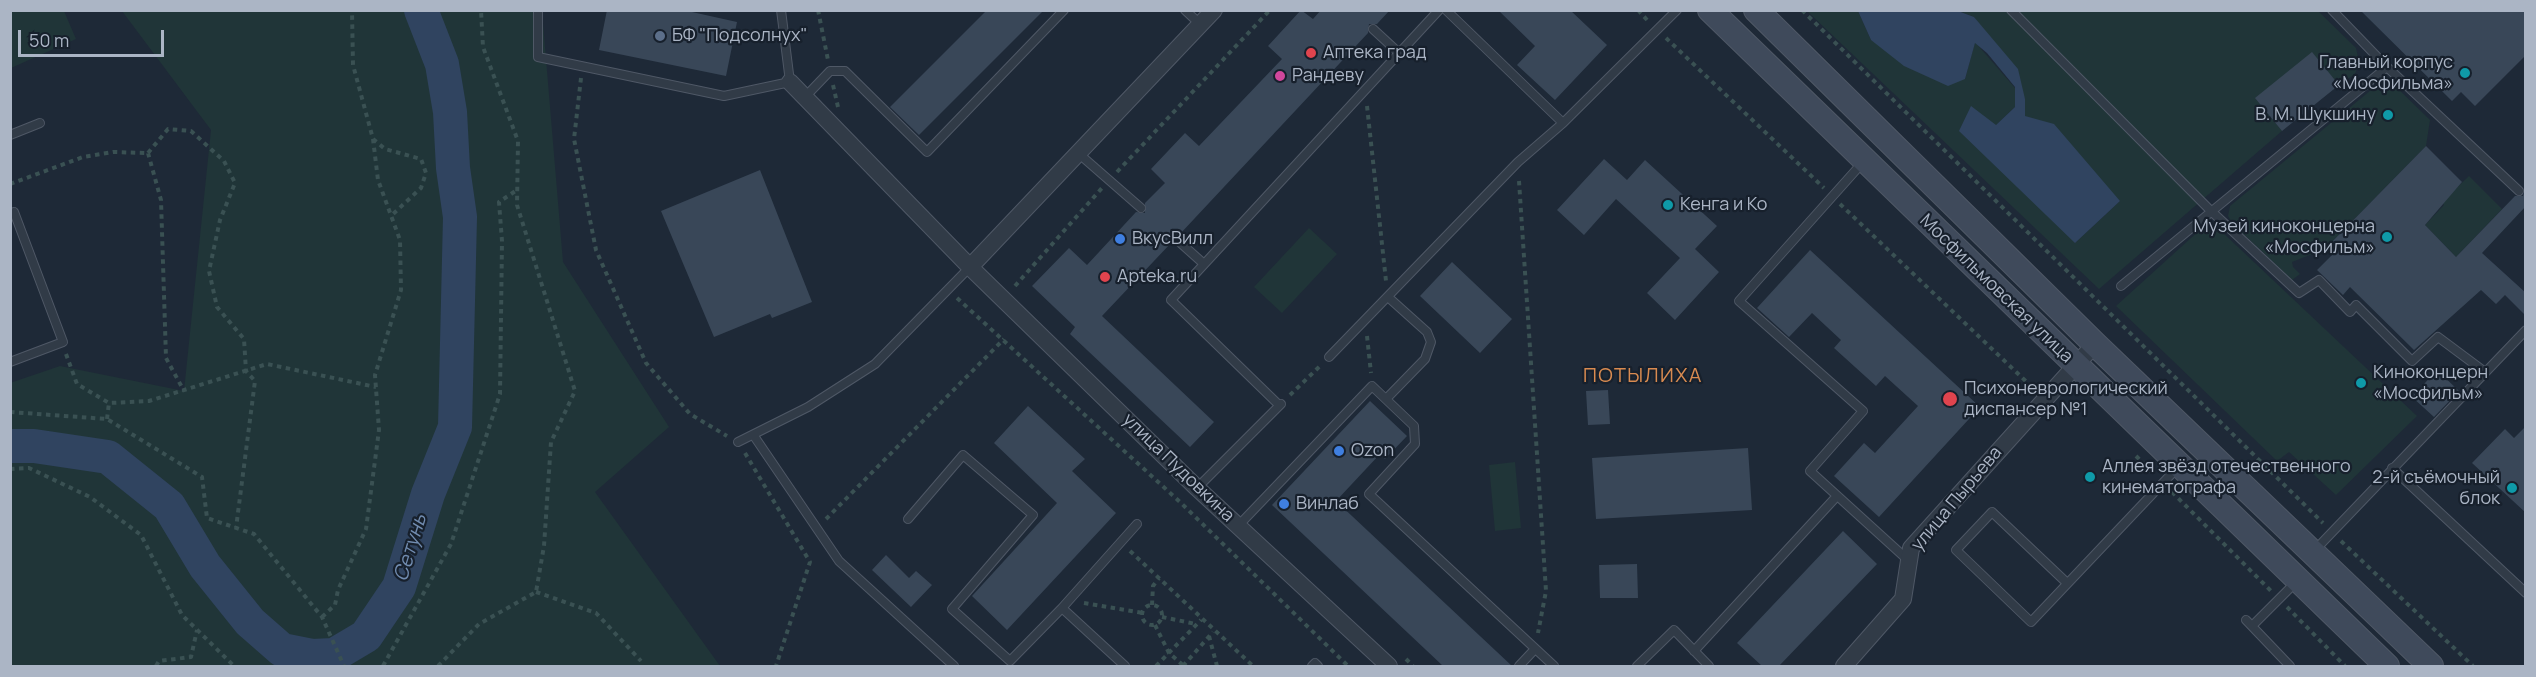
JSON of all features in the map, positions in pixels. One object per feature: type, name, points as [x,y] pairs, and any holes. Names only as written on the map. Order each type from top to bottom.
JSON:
[{"type":"main road","name":"Мосфильмовская улица","points":[[1710,10],[2074,365],[2171,475],[2297,581],[2387,666]]},
{"type":"main road","name":"Мосфильмовская улица","points":[[1756,10],[2095,344],[2431,666]]},
{"type":"street","points":[[970,267],[1214,10]]},
{"type":"street","name":"улица Пудовкина","points":[[790,82],[970,267],[1197,488],[1389,666]]},
{"type":"street","name":"улица Пырьева","points":[[1844,666],[1903,599],[1911,548],[2043,398],[2095,344]]},
{"type":"lane","points":[[538,10],[538,57],[724,96],[790,82],[781,10]]},
{"type":"lane","points":[[805,97],[830,71],[845,71],[927,152],[1064,10]]},
{"type":"lane","points":[[1185,10],[1201,25]]},
{"type":"lane","points":[[1197,488],[1280,405],[1171,300],[1438,10]]},
{"type":"lane","points":[[1446,10],[1563,123]]},
{"type":"lane","points":[[1329,357],[1518,162],[1563,123],[1677,10]]},
{"type":"lane","points":[[2011,10],[2211,210],[2299,293],[2319,280],[2350,312],[2356,306],[2412,361],[2438,338],[2485,372]]},
{"type":"lane","points":[[2332,10],[2386,67],[2519,191]]},
{"type":"lane","points":[[1373,29],[1399,53]]},
{"type":"lane","points":[[2121,286],[2386,67]]},
{"type":"lane","points":[[10,135],[40,123]]},
{"type":"lane","points":[[1078,153],[1141,208]]},
{"type":"lane","points":[[1864,161],[1738,301],[1863,411],[1810,471],[1909,561]]},
{"type":"lane","points":[[10,214],[14,212],[63,342],[10,362]]},
{"type":"lane","points":[[1175,238],[1204,264]]},
{"type":"lane","points":[[738,442],[808,407],[875,364],[970,267]]},
{"type":"lane","points":[[1386,399],[1425,359],[1431,342],[1427,332],[1388,297]]},
{"type":"lane","points":[[2312,553],[2526,330]]},
{"type":"lane","points":[[1238,526],[1372,386],[1414,426],[1415,444],[1369,494],[1554,666]]},
{"type":"lane","points":[[754,435],[839,561],[954,666]]},
{"type":"lane","points":[[908,519],[963,455],[1033,515],[952,609],[1010,661],[1062,608],[1137,524]]},
{"type":"lane","points":[[2392,468],[2526,593]]},
{"type":"lane","points":[[2067,584],[1992,512],[1956,550],[2031,622],[2171,475]]},
{"type":"lane","points":[[1694,651],[1837,496]]},
{"type":"lane","points":[[2290,666],[2249,623],[2297,581]]},
{"type":"lane","points":[[1062,608],[1125,666]]},
{"type":"lane","points":[[1637,666],[1674,630],[1709,666]]},
{"type":"lane","points":[[1519,666],[1535,649]]},
{"type":"lane","points":[[1312,666],[1315,663],[1318,666]]},
{"type":"path","points":[[322,616],[335,604],[338,590],[366,529],[379,430],[375,375],[401,290],[400,240],[378,180],[373,139],[353,65],[352,10]]},
{"type":"path","points":[[481,10],[483,47],[518,141],[517,205],[575,391],[550,442],[544,546],[536,592]]},
{"type":"path","points":[[818,10],[840,114]]},
{"type":"path","points":[[1014,286],[1109,180],[1270,10]]},
{"type":"path","points":[[1638,10],[2043,398]]},
{"type":"path","points":[[1802,10],[2332,532],[2473,666]]},
{"type":"path","points":[[583,66],[574,139],[596,250],[646,363],[690,414],[738,442],[810,562],[776,666]]},
{"type":"path","points":[[1365,90],[1388,297]]},
{"type":"path","points":[[148,153],[168,129],[191,131],[224,161],[236,183],[220,220],[209,271],[217,307],[244,339],[246,371],[255,381],[236,528]]},
{"type":"path","points":[[373,139],[385,149],[421,159],[426,173],[421,188],[391,216]]},
{"type":"path","points":[[10,184],[83,157],[113,152],[148,153]]},
{"type":"path","points":[[148,153],[161,200],[166,358],[184,391]]},
{"type":"path","points":[[1518,162],[1545,591],[1535,649]]},
{"type":"path","points":[[383,666],[451,544],[500,394],[502,241],[499,202],[517,189]]},
{"type":"path","points":[[948,290],[1004,338],[1180,502],[1348,666]]},
{"type":"path","points":[[1366,320],[1372,386]]},
{"type":"path","points":[[817,528],[1004,338]]},
{"type":"path","points":[[63,342],[77,384],[109,403],[149,401],[267,364],[376,387]]},
{"type":"path","points":[[1280,405],[1329,357]]},
{"type":"path","points":[[107,419],[109,403]]},
{"type":"path","points":[[10,412],[107,419],[202,477],[207,518],[254,534],[322,616],[344,666]]},
{"type":"path","points":[[2131,451],[2171,475],[2279,599],[2345,666]]},
{"type":"path","points":[[10,469],[29,468],[90,497],[141,535],[182,615],[234,666]]},
{"type":"path","points":[[1120,543],[1159,578],[1199,622],[1253,666]]},
{"type":"path","points":[[1152,605],[1154,586],[1159,578]]},
{"type":"path","points":[[438,666],[479,624],[536,592],[596,613],[641,661]]},
{"type":"path","points":[[1062,608],[1082,602],[1143,613]]},
{"type":"path","points":[[1162,617],[1160,609],[1152,605],[1146,607],[1143,613],[1144,622],[1155,625],[1169,653],[1183,666],[1214,632]]},
{"type":"path","points":[[1162,617],[1199,622]]},
{"type":"path","points":[[1155,625],[1162,617]]},
{"type":"path","points":[[1156,666],[1199,622]]},
{"type":"path","points":[[156,666],[159,661],[191,657],[197,630]]},
{"type":"path","points":[[1209,636],[1217,666]]},
{"type":"green space","points":[[11,10],[64,11],[76,39],[11,68]]},
{"type":"green space","points":[[122,11],[542,11],[563,262],[669,427],[595,492],[720,666],[11,666],[10,383],[60,366],[184,391],[211,130]]},
{"type":"green space","points":[[1807,11],[1858,11],[1871,40],[1965,79],[1975,42],[2015,88],[2015,107],[1996,125],[2075,243],[2120,201],[2024,117],[2025,99],[1974,17],[1958,11],[2318,11],[2356,48],[2359,62],[2355,74],[2339,85],[2312,53],[2256,99],[2282,131],[2099,289]]},
{"type":"green space","points":[[2382,81],[2391,82],[2430,120],[2426,146],[2325,249],[2292,262],[2293,267],[2300,274],[2292,280],[2233,224],[2228,216],[2230,206]]},
{"type":"green space","points":[[2469,176],[2502,209],[2456,257],[2425,225],[2444,205],[2442,202]]},
{"type":"green space","points":[[2210,227],[2220,230],[2417,416],[2336,495],[2289,452],[2277,461],[2116,306],[2202,228]]},
{"type":"green space","points":[[1309,228],[1337,254],[1282,313],[1254,287]]},
{"type":"green space","points":[[1515,462],[1521,528],[1495,531],[1489,465]]},
{"type":"water","points":[[1858,11],[1958,11],[1974,17],[2018,69],[2025,99],[2025,116],[2054,124],[2120,201],[2075,243],[1959,131],[1971,106],[1996,125],[2015,107],[2015,87],[1987,53],[1975,43],[1965,79],[1948,86],[1904,66],[1871,40]]},
{"type":"building","points":[[607,10],[683,10],[737,22],[726,76],[599,50]]},
{"type":"building","points":[[987,10],[1044,10],[919,135],[890,107]]},
{"type":"building","points":[[1301,10],[1313,19],[1321,10],[1390,10],[1377,24],[1369,24],[1368,33],[1180,234],[1171,233],[1171,243],[1102,316],[1214,422],[1190,447],[1070,334],[1075,327],[1032,286],[1069,248],[1087,265],[1136,212],[1145,213],[1145,203],[1165,183],[1151,169],[1185,133],[1199,146],[1282,59],[1268,46]]},
{"type":"building","points":[[1498,10],[1570,10],[1607,45],[1555,100],[1517,65],[1535,46]]},
{"type":"building","name":"Главный корпус «Мосфильма»","points":[[2360,10],[2526,10],[2526,55],[2475,106],[2461,92],[2452,101]]},
{"type":"building","points":[[2312,52],[2339,85],[2282,131],[2255,98]]},
{"type":"building","name":"Музей киноконцерна «Мосфильм»","points":[[2426,146],[2462,182],[2425,225],[2456,257],[2515,196],[2523,196],[2526,185],[2526,206],[2482,253],[2526,293],[2526,316],[2505,295],[2496,304],[2481,290],[2414,350],[2350,287],[2343,295],[2317,270],[2332,255],[2325,249]]},
{"type":"building","points":[[1604,159],[1627,180],[1645,160],[1717,226],[1695,249],[1719,272],[1675,320],[1647,293],[1680,258],[1616,199],[1584,235],[1557,210]]},
{"type":"building","points":[[760,170],[812,302],[772,318],[770,314],[714,337],[661,211]]},
{"type":"building","points":[[1810,250],[1980,407],[1879,517],[1834,476],[1864,443],[1875,453],[1918,406],[1885,376],[1876,386],[1834,348],[1841,340],[1812,313],[1789,337],[1757,308]]},
{"type":"building","points":[[1452,262],[1512,319],[1480,353],[1420,296]]},
{"type":"building","points":[[2437,370],[2459,391],[2434,417],[2412,397]]},
{"type":"building","points":[[1608,390],[1610,424],[1588,425],[1586,391]]},
{"type":"building","points":[[1370,401],[1407,436],[1385,459],[1380,454],[1336,501],[1512,666],[1443,666],[1272,505]]},
{"type":"building","points":[[1028,406],[1085,459],[1072,471],[1116,513],[1007,630],[972,596],[1057,503],[994,443]]},
{"type":"building","name":"2-й съёмочный блок","points":[[2526,426],[2526,513],[2472,463],[2505,429],[2514,438]]},
{"type":"building","points":[[1748,448],[1752,510],[1596,519],[1592,458]]},
{"type":"building","points":[[1843,531],[1877,564],[1779,666],[1762,666],[1737,643]]},
{"type":"building","points":[[886,555],[909,578],[916,571],[932,585],[911,607],[872,570]]},
{"type":"building","points":[[1637,564],[1638,598],[1600,598],[1599,565]]},
{"type":"waterway","name":"Сетунь","points":[[10,446],[34,446],[108,457],[169,506],[205,566],[250,622],[282,650],[312,656],[334,655],[366,636],[399,587],[428,494],[455,427],[460,217],[453,168],[450,112],[442,64],[421,10]]},
{"type":"place","name":"БФ \"Подсолнух\"","points":[[660,36]]},
{"type":"place","name":"Аптека град","points":[[1311,53]]},
{"type":"place","name":"Главный корпус «Мосфильма»","points":[[2465,73]]},
{"type":"place","name":"Рандеву","points":[[1280,76]]},
{"type":"place","name":"В. М. Шукшину","points":[[2388,115]]},
{"type":"place","name":"Кенга и Ко","points":[[1668,205]]},
{"type":"place","name":"Музей киноконцерна «Мосфильм»","points":[[2387,237]]},
{"type":"place","name":"ВкусВилл","points":[[1120,239]]},
{"type":"place","name":"Apteka.ru","points":[[1105,277]]},
{"type":"place","name":"Киноконцерн «Мосфильм»","points":[[2361,383]]},
{"type":"place","name":"Психоневрологический диспансер №1","points":[[1950,399]]},
{"type":"place","name":"Ozon","points":[[1339,451]]},
{"type":"place","name":"Аллея звёзд отечественного кинематографа","points":[[2090,477]]},
{"type":"place","name":"2-й съёмочный блок","points":[[2512,488]]},
{"type":"place","name":"Винлаб","points":[[1284,504]]},
{"type":"district","name":"ПОТЫЛИХА","points":[[1643,376]]}]
